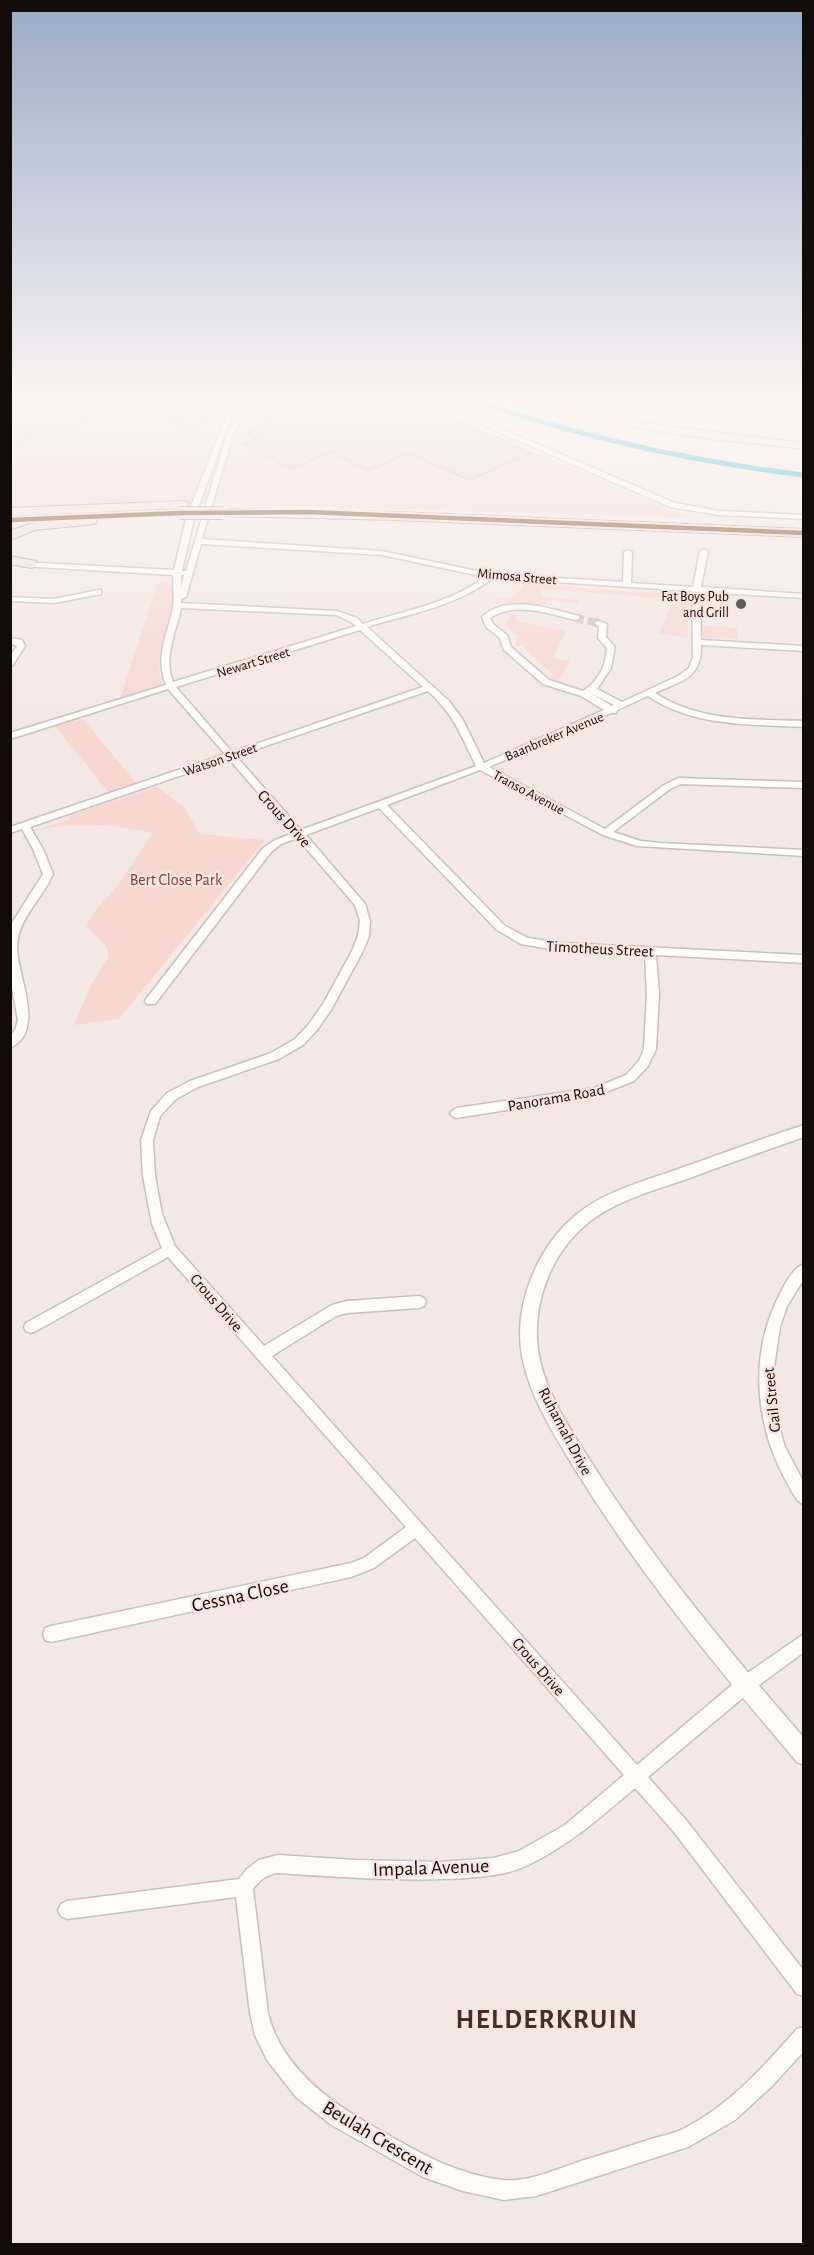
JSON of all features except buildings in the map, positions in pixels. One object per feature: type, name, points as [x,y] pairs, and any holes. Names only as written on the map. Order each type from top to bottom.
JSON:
[{"type":"main road","points":[[10,512],[224,509],[321,505],[804,526]]},
{"type":"main road","points":[[14,533],[48,524],[151,515],[182,509]]},
{"type":"main road","points":[[224,509],[804,533]]},
{"type":"main road","points":[[10,520],[151,515]]},
{"type":"main road","points":[[10,563],[32,564]]},
{"type":"street","name":"Crous Drive","points":[[178,604],[177,574],[196,504]]},
{"type":"street","name":"Crous Drive","points":[[208,504],[165,654],[165,672],[171,687],[360,904],[366,920],[365,934],[342,981],[313,1026],[299,1042],[278,1054],[178,1092],[162,1106],[151,1122],[145,1141],[146,1159],[160,1231],[170,1250],[680,1826],[804,1987]]},
{"type":"street","points":[[671,504],[718,513],[804,516]]},
{"type":"street","name":"Mimosa Street","points":[[197,541],[382,553],[491,576],[804,596]]},
{"type":"street","points":[[140,573],[169,564],[182,551]]},
{"type":"street","name":"Baanbreker Avenue","points":[[151,1001],[267,850],[285,838],[481,767],[613,711],[690,672],[695,665],[695,598],[704,551]]},
{"type":"street","points":[[627,584],[628,552]]},
{"type":"street","points":[[10,563],[140,573],[187,574]]},
{"type":"street","points":[[32,564],[140,573],[169,580],[178,604]]},
{"type":"street","name":"Newart Street","points":[[10,736],[465,594],[491,576]]},
{"type":"street","points":[[10,599],[54,601],[98,592]]},
{"type":"street","name":"Transo Avenue","points":[[178,604],[337,613],[354,620],[429,688],[459,720],[481,767],[606,833],[640,844],[804,853]]},
{"type":"street","points":[[576,618],[510,606],[496,609],[486,617],[489,625],[504,637],[507,648],[546,682],[588,692],[623,706]]},
{"type":"street","points":[[588,692],[599,683],[611,657],[612,649],[602,638],[603,624],[598,622]]},
{"type":"street","points":[[10,640],[19,642],[21,646],[10,663]]},
{"type":"street","points":[[696,642],[804,649]]},
{"type":"street","name":"Watson Street","points":[[10,830],[429,688]]},
{"type":"street","points":[[588,692],[613,711]]},
{"type":"street","points":[[650,694],[656,699],[696,716],[804,724]]},
{"type":"street","points":[[606,833],[664,789],[679,781],[804,785]]},
{"type":"street","name":"Timotheus Street","points":[[380,803],[501,928],[511,935],[539,945],[804,959]]},
{"type":"street","points":[[10,1044],[20,1032],[24,1020],[12,964],[12,938],[17,923],[48,874],[38,849],[24,825]]},
{"type":"street","name":"Panorama Road","points":[[456,1113],[596,1092],[630,1078],[644,1063],[650,1049],[652,994],[650,951]]},
{"type":"street","name":"Ruhamah Drive","points":[[804,1131],[631,1192],[584,1218],[568,1231],[543,1270],[535,1291],[530,1317],[529,1342],[532,1360],[550,1407],[599,1492],[649,1562],[745,1685],[804,1755]]},
{"type":"street","points":[[31,1327],[170,1250]]},
{"type":"street","name":"Gail Street","points":[[804,1269],[784,1295],[772,1332],[766,1366],[767,1396],[774,1439],[789,1473],[804,1498]]},
{"type":"street","points":[[263,1354],[332,1311],[347,1307],[419,1302]]},
{"type":"street","name":"Cessna Close","points":[[51,1634],[351,1570],[369,1563],[417,1528]]},
{"type":"street","name":"Impala Avenue","points":[[244,1887],[253,1875],[265,1866],[278,1864],[439,1871],[494,1867],[522,1859],[572,1831],[745,1685],[804,1642]]},
{"type":"street","points":[[67,1910],[244,1887]]},
{"type":"street","name":"Beulah Crescent","points":[[244,1887],[259,2013],[264,2035],[274,2053],[303,2090],[337,2117],[430,2170],[463,2181],[504,2190],[536,2186],[688,2137],[728,2113],[765,2079],[804,2036]]},
{"type":"shaded area","points":[[11,504],[174,504],[11,510]]},
{"type":"shaded area","points":[[248,504],[656,504],[688,518]]},
{"type":"green space","points":[[158,582],[170,584],[174,598],[159,671],[163,687],[120,699]]},
{"type":"green space","points":[[523,584],[689,595],[688,638],[659,633],[674,599],[541,589],[541,597],[579,600],[578,604],[549,600],[544,605],[493,598],[509,599],[523,587]]},
{"type":"green space","points":[[510,614],[517,614],[516,621],[566,631],[553,658],[570,661],[557,683],[551,678],[554,676],[522,646],[516,646],[516,639],[520,638],[506,625]]},
{"type":"green space","points":[[700,625],[737,628],[737,639],[705,638],[698,633]]},
{"type":"green space","points":[[83,719],[137,784],[109,793],[55,726]]},
{"type":"green space","name":"Bert Close Park","points":[[157,787],[184,807],[200,834],[265,840],[119,1019],[74,1025],[91,985],[108,957],[108,948],[86,926],[95,911],[118,885],[153,833],[105,825],[61,826],[32,831],[72,819],[66,817]]},
{"type":"tunnel","points":[[576,618],[598,623],[594,622]]},
{"type":"transit line","points":[[10,520],[180,513],[307,512],[804,533]]},
{"type":"place","name":"Fat Boys Pub and Grill","points":[[741,604]]},
{"type":"district","name":"HELDERKRUIN","points":[[547,2019]]}]
